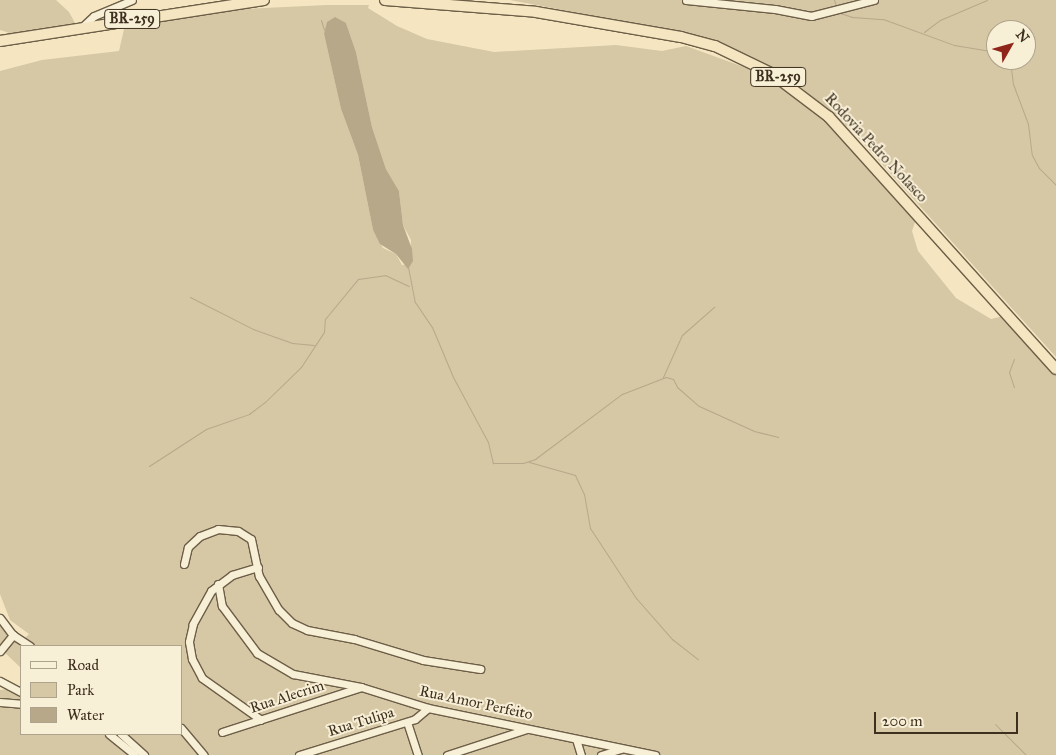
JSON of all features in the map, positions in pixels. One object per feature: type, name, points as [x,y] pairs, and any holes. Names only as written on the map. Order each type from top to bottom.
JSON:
[{"type":"highway","name":"BR-259","points":[[0,41],[82,26],[264,0]]},
{"type":"highway","name":"Rodovia Pedro Nolasco","points":[[385,0],[570,16],[715,46],[765,70],[804,96],[829,117],[1056,370]]},
{"type":"street","points":[[82,26],[94,16],[132,0]]},
{"type":"street","points":[[686,0],[775,9],[811,16],[874,0]]},
{"type":"street","points":[[184,564],[188,547],[200,536],[232,529],[251,539],[259,576],[279,610],[299,627],[354,639],[423,660],[480,669]]},
{"type":"street","points":[[258,567],[232,575],[218,584],[201,605],[193,624],[189,642],[192,659],[202,678],[213,688],[261,720]]},
{"type":"street","name":"Rua Amor Perfeito","points":[[218,584],[222,606],[250,646],[272,664],[293,674],[361,687],[428,708],[655,755]]},
{"type":"street","points":[[0,618],[13,636],[28,645]]},
{"type":"street","points":[[0,651],[13,636]]},
{"type":"street","points":[[0,681],[20,691]]},
{"type":"street","name":"Rua Alecrim","points":[[222,732],[361,687]]},
{"type":"street","points":[[0,702],[20,704]]},
{"type":"street","name":"Rua Tulipa","points":[[299,755],[421,717],[428,708]]},
{"type":"street","points":[[407,722],[418,755]]},
{"type":"street","points":[[182,729],[204,755]]},
{"type":"street","points":[[447,755],[527,729]]},
{"type":"street","points":[[119,736],[135,755]]},
{"type":"street","points":[[119,736],[144,755]]},
{"type":"street","points":[[576,739],[581,755]]},
{"type":"street","points":[[601,755],[622,749]]},
{"type":"green space","points":[[0,0],[56,0],[69,12],[75,23],[13,34],[0,30]]},
{"type":"green space","points":[[510,0],[1056,0],[1056,357],[853,132],[791,79],[737,51],[656,28]]},
{"type":"green space","points":[[369,5],[368,8],[397,26],[427,39],[494,52],[616,45],[662,51],[686,46],[755,71],[806,105],[834,129],[916,219],[912,231],[918,251],[956,298],[991,319],[1004,316],[1056,373],[1056,755],[0,755],[0,690],[20,687],[20,735],[182,735],[182,645],[20,645],[20,667],[0,648],[0,623],[15,641],[23,640],[29,634],[10,620],[0,594],[0,71],[42,60],[119,51],[125,25],[245,9]],"holes":[[[346,23],[356,52],[372,127],[386,169],[399,191],[403,225],[411,240],[410,264],[402,265],[396,254],[383,248],[373,230],[358,155],[341,109],[324,34]]]},
{"type":"water","points":[[335,17],[346,23],[356,52],[372,127],[386,169],[399,191],[403,225],[412,249],[413,261],[408,269],[396,254],[380,244],[373,230],[358,155],[341,109],[324,34],[327,22]]},
{"type":"waterway","points":[[834,0],[837,8]]},
{"type":"waterway","points":[[924,32],[940,20],[987,0]]},
{"type":"waterway","points":[[840,13],[852,17],[883,19],[954,45],[986,50]]},
{"type":"waterway","points":[[321,20],[324,30]]},
{"type":"waterway","points":[[1011,70],[1013,84],[1028,124],[1032,155],[1039,168],[1056,185]]},
{"type":"waterway","points":[[408,267],[415,302],[432,327],[453,377],[488,442],[493,463],[523,463],[535,459],[622,394],[666,377],[673,379],[677,387],[699,406],[754,431],[778,437]]},
{"type":"waterway","points":[[149,466],[206,429],[249,414],[265,402],[301,367],[324,332],[325,319],[358,279],[385,275],[409,286]]},
{"type":"waterway","points":[[190,297],[253,329],[292,343],[314,345]]},
{"type":"waterway","points":[[663,377],[682,335],[714,307]]},
{"type":"waterway","points":[[1014,359],[1009,372],[1014,387]]},
{"type":"waterway","points":[[529,462],[575,475],[584,494],[590,528],[636,598],[672,639],[698,659]]},
{"type":"waterway","points":[[995,724],[1026,755]]}]
